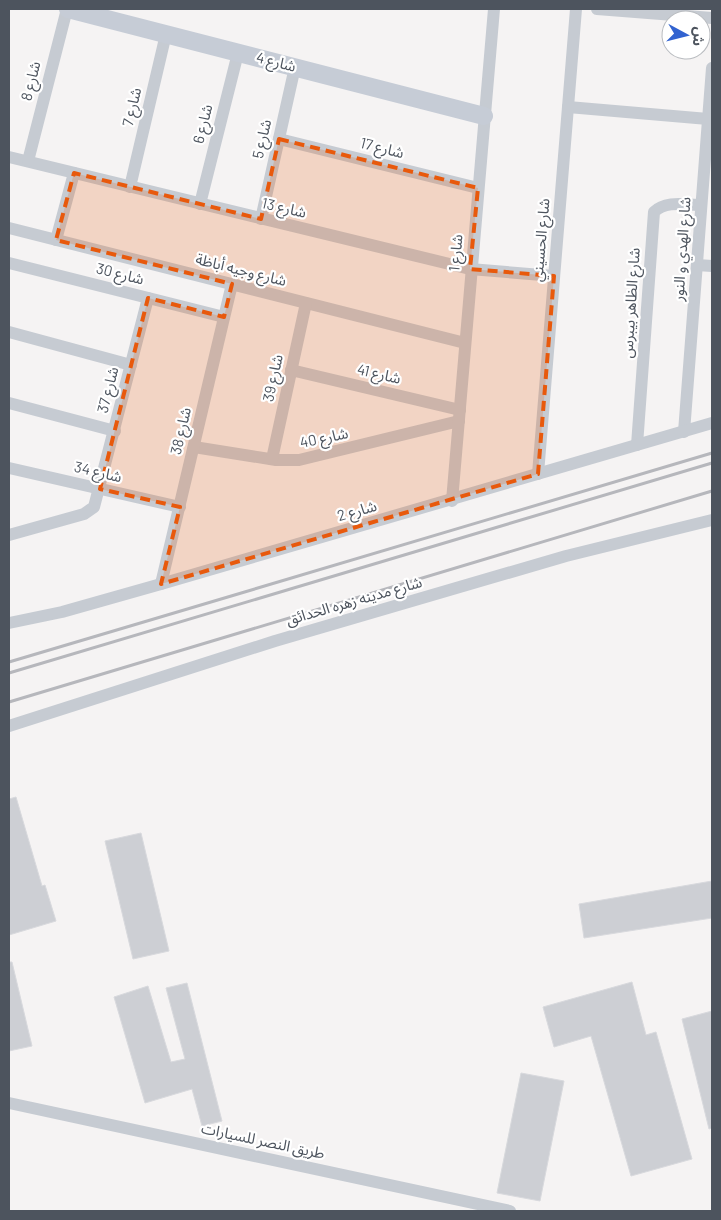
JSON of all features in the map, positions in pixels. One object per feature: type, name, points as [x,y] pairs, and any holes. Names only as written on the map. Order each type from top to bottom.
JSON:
[{"type":"street","name":"شارع 4","points":[[67,9],[484,116]]},
{"type":"street","name":"شارع 8","points":[[28,161],[67,9]]},
{"type":"street","name":"شارع 1","points":[[452,501],[470,269],[494,9]]},
{"type":"street","name":"شارع الحسيني","points":[[538,474],[576,9]]},
{"type":"street","points":[[597,9],[712,18]]},
{"type":"street","name":"شارع 7","points":[[130,187],[166,34]]},
{"type":"street","name":"شارع 6","points":[[200,204],[238,53]]},
{"type":"street","name":"شارع 5","points":[[261,219],[295,67]]},
{"type":"street","name":"شارع الهدي و النور","points":[[684,432],[712,68]]},
{"type":"street","points":[[568,106],[708,119]]},
{"type":"street","name":"شارع 17","points":[[278,139],[478,188]]},
{"type":"street","name":"شارع 13","points":[[9,157],[470,269],[554,276]]},
{"type":"street","points":[[56,240],[74,173]]},
{"type":"street","name":"شارع الظاهر بيبرس","points":[[638,445],[654,212],[660,206],[668,204],[702,205]]},
{"type":"street","name":"شارع وجيه أباظة","points":[[9,228],[465,343]]},
{"type":"street","name":"شارع 30","points":[[9,263],[224,317]]},
{"type":"street","points":[[697,265],[712,266]]},
{"type":"street","name":"شارع 38","points":[[161,584],[232,284]]},
{"type":"street","name":"شارع 37","points":[[9,535],[90,511],[97,502],[148,298]]},
{"type":"street","name":"شارع 39","points":[[272,459],[306,303]]},
{"type":"street","points":[[9,332],[131,365]]},
{"type":"street","name":"شارع 41","points":[[291,370],[459,416]]},
{"type":"street","points":[[9,403],[115,431]]},
{"type":"street","name":"شارع 40","points":[[194,447],[272,459],[310,459],[459,416]]},
{"type":"street","name":"شارع 2","points":[[9,623],[62,612],[161,584],[452,501],[712,423]]},
{"type":"street","name":"شارع 34","points":[[9,468],[180,508]]},
{"type":"street","name":"شارع مدينه زهره الحدائق","points":[[9,726],[294,635],[566,556],[712,520]]},
{"type":"street","name":"طريق النصر للسيارات","points":[[9,1103],[510,1211]]},
{"type":"highlighted area","points":[[279,139],[478,188],[470,269],[554,276],[538,474],[161,584],[180,507],[100,489],[148,298],[224,317],[232,284],[56,240],[74,173],[261,219]]},
{"type":"building","points":[[16,797],[42,886],[45,885],[56,921],[9,935],[9,799]]},
{"type":"building","points":[[141,833],[169,951],[133,959],[105,841]]},
{"type":"building","points":[[712,881],[712,918],[584,938],[579,904]]},
{"type":"building","points":[[9,962],[12,962],[32,1046],[9,1051]]},
{"type":"building","points":[[632,982],[646,1035],[656,1032],[692,1159],[631,1176],[591,1036],[554,1047],[543,1007]]},
{"type":"building","points":[[187,983],[222,1121],[202,1126],[192,1089],[145,1103],[114,997],[148,986],[171,1062],[185,1059],[166,988]]},
{"type":"building","points":[[712,1011],[712,1128],[709,1129],[682,1019]]},
{"type":"building","points":[[521,1073],[564,1081],[540,1201],[497,1193]]},
{"type":"railway","points":[[9,662],[712,453]]},
{"type":"railway","points":[[9,673],[712,463]]},
{"type":"railway","points":[[9,702],[712,491]]}]
